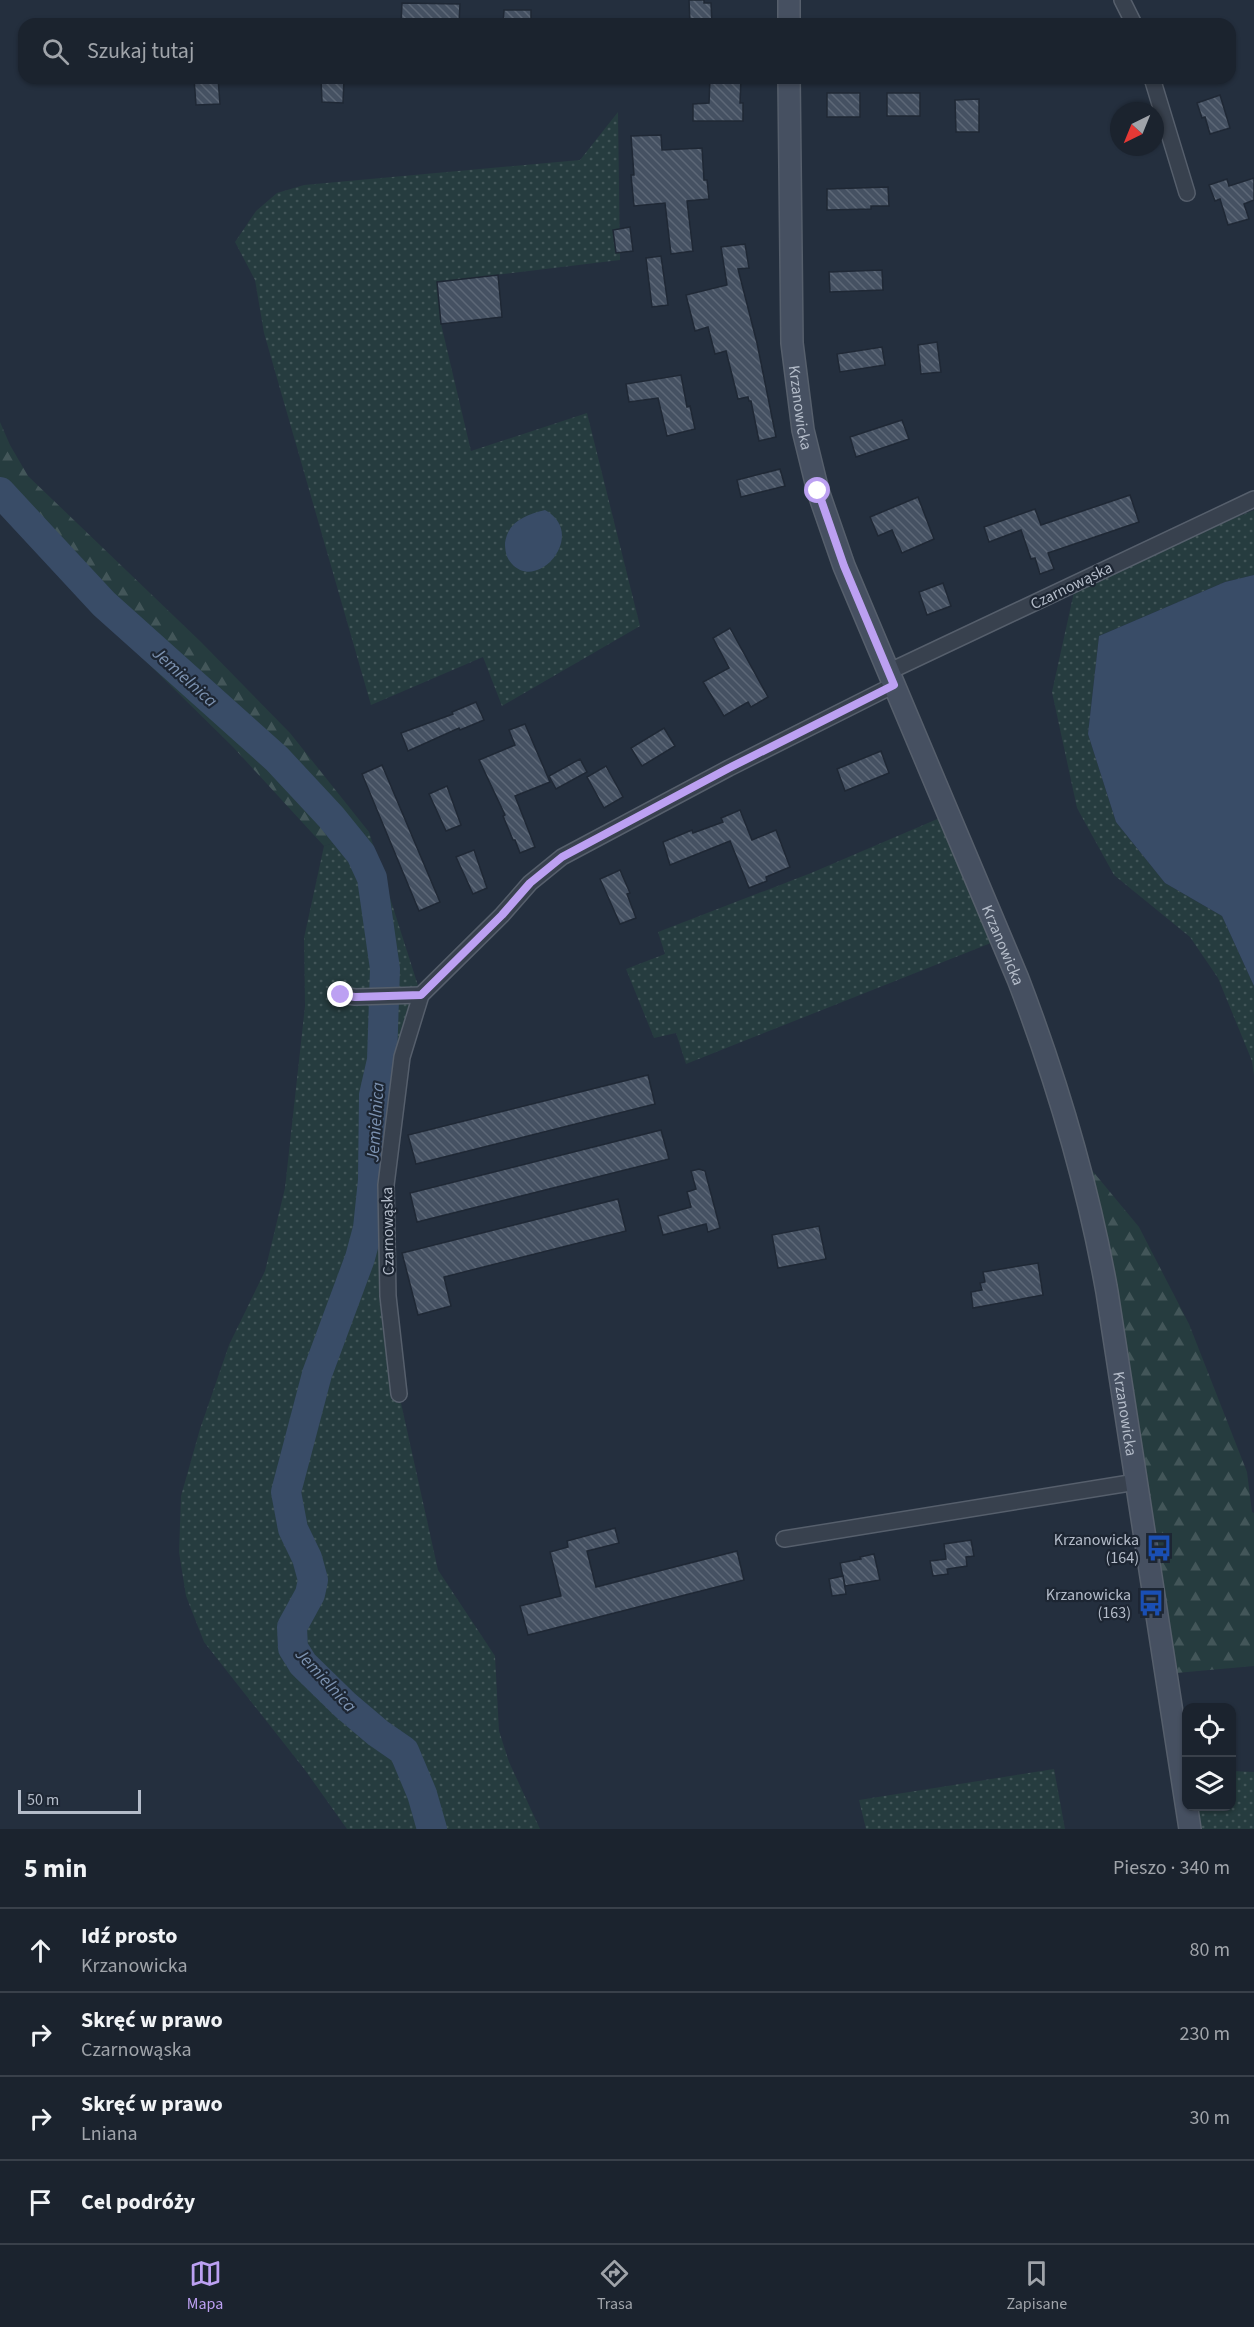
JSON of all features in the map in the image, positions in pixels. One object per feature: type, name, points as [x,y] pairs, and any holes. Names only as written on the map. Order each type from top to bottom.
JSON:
[{"type":"street","points":[[789,0],[789,18]]},
{"type":"street","points":[[1122,0],[1131,18]]},
{"type":"street","name":"Krzanowicka","points":[[789,84],[792,343],[803,430],[829,525],[1018,979],[1061,1100],[1099,1246],[1190,1829]]},
{"type":"street","points":[[1154,84],[1188,192]]},
{"type":"street","name":"Czarnowąska","points":[[399,1394],[388,1296],[386,1185],[402,1057],[421,995],[502,915],[530,883],[562,857],[891,678],[1254,499]]},
{"type":"street","points":[[341,995],[355,997],[421,995]]},
{"type":"street","points":[[784,1539],[1136,1482]]},
{"type":"green space","points":[[618,112],[620,260],[437,282],[441,324],[471,451],[587,413],[640,626],[502,706],[483,657],[371,705],[264,333],[255,280],[235,242],[256,211],[277,193],[304,185],[580,160]]},
{"type":"green space","points":[[0,422],[28,476],[201,642],[290,733],[369,832],[324,846],[233,747],[111,627],[0,510]]},
{"type":"green space","points":[[1254,510],[1254,575],[1225,582],[1099,636],[1088,734],[1116,822],[1165,883],[1222,916],[1254,986],[1254,1076],[1252,1061],[1218,978],[1190,937],[1114,875],[1077,808],[1052,692],[1076,583]]},
{"type":"green space","points":[[949,814],[1001,939],[686,1064],[676,1033],[654,1038],[626,969],[665,954],[658,932],[811,873]]},
{"type":"green space","points":[[369,832],[421,995],[386,1185],[399,1394],[438,1570],[495,1656],[499,1731],[509,1762],[540,1829],[347,1829],[305,1770],[204,1642],[186,1596],[179,1552],[181,1496],[200,1429],[229,1345],[265,1271],[285,1188],[305,1006],[304,938],[324,846]]},
{"type":"green space","points":[[1076,1151],[1139,1227],[1189,1324],[1247,1472],[1252,1512],[1254,1513],[1254,1666],[1165,1674]]},
{"type":"green space","points":[[1054,1769],[1065,1829],[866,1829],[859,1800]]},
{"type":"green space","points":[[1236,1771],[1254,1772],[1254,1829],[1190,1829],[1187,1811],[1236,1811]]},
{"type":"water","points":[[545,510],[557,520],[562,532],[561,545],[546,566],[535,571],[523,571],[512,564],[507,557],[505,543],[507,535],[519,520]]},
{"type":"water","points":[[1254,575],[1254,986],[1222,916],[1165,883],[1116,822],[1088,734],[1099,636],[1225,582]]},
{"type":"building","points":[[689,0],[704,0],[704,3],[711,3],[712,18],[690,18]]},
{"type":"building","points":[[402,3],[460,4],[459,18],[401,18]]},
{"type":"building","points":[[504,10],[531,10],[531,18],[503,18]]},
{"type":"building","points":[[194,84],[218,84],[220,104],[196,105]]},
{"type":"building","points":[[321,84],[344,84],[343,103],[322,102]]},
{"type":"building","points":[[710,84],[741,84],[740,103],[743,103],[743,121],[693,121],[693,104],[709,103]]},
{"type":"building","points":[[827,93],[860,93],[860,117],[827,117]]},
{"type":"building","points":[[887,93],[920,93],[920,116],[887,116]]},
{"type":"building","points":[[1220,95],[1230,128],[1210,134],[1205,117],[1202,118],[1197,103]]},
{"type":"building","points":[[979,99],[979,132],[956,132],[955,100]]},
{"type":"building","points":[[661,135],[662,150],[702,148],[704,180],[707,180],[709,199],[687,201],[693,251],[671,254],[665,203],[634,206],[631,136]]},
{"type":"building","points":[[1254,178],[1254,200],[1244,204],[1249,219],[1228,225],[1220,199],[1215,201],[1209,185],[1227,179],[1229,186]]},
{"type":"building","points":[[888,187],[889,206],[871,206],[871,209],[827,210],[827,189]]},
{"type":"building","points":[[630,227],[633,251],[616,253],[613,230]]},
{"type":"building","points":[[745,244],[749,268],[738,269],[757,343],[776,437],[759,441],[751,401],[748,397],[738,399],[726,351],[715,354],[708,327],[695,331],[686,295],[727,285],[721,247]]},
{"type":"building","points":[[661,256],[668,305],[652,307],[646,258]]},
{"type":"building","points":[[882,270],[883,290],[830,292],[829,272]]},
{"type":"building","points":[[498,275],[502,317],[441,324],[437,282]]},
{"type":"building","points":[[937,342],[941,372],[921,374],[918,345]]},
{"type":"building","points":[[882,347],[885,365],[840,372],[837,354]]},
{"type":"building","points":[[681,375],[687,407],[690,406],[695,429],[667,436],[658,398],[629,402],[626,384]]},
{"type":"building","points":[[902,420],[909,439],[856,457],[850,437]]},
{"type":"building","points":[[780,469],[785,486],[741,497],[737,480]]},
{"type":"building","points":[[1130,495],[1139,522],[1048,553],[1054,569],[1040,574],[1035,558],[1031,559],[1021,530],[989,542],[984,527],[1035,509],[1041,525]]},
{"type":"building","points":[[918,497],[934,539],[902,553],[892,530],[878,536],[870,517]]},
{"type":"building","points":[[943,583],[951,606],[927,615],[919,592]]},
{"type":"building","points":[[730,628],[768,697],[751,707],[748,702],[724,716],[703,682],[729,668],[713,638]]},
{"type":"building","points":[[476,702],[484,720],[460,730],[459,728],[408,751],[401,733],[453,714],[452,712]]},
{"type":"building","points":[[525,724],[550,782],[515,796],[535,847],[520,853],[479,760],[515,745],[509,730]]},
{"type":"building","points":[[664,728],[675,746],[642,766],[631,748]]},
{"type":"building","points":[[881,751],[889,773],[845,791],[837,769]]},
{"type":"building","points":[[580,759],[587,772],[556,789],[549,776]]},
{"type":"building","points":[[382,765],[440,902],[419,911],[362,774]]},
{"type":"building","points":[[606,766],[623,797],[604,808],[587,777]]},
{"type":"building","points":[[447,786],[461,825],[446,831],[429,794]]},
{"type":"building","points":[[740,810],[752,840],[776,830],[790,867],[766,877],[767,881],[749,888],[730,841],[670,865],[663,842],[692,830],[693,833],[723,822],[721,818]]},
{"type":"building","points":[[474,850],[487,888],[473,894],[456,857]]},
{"type":"building","points":[[620,870],[630,893],[627,894],[636,918],[620,924],[600,879]]},
{"type":"building","points":[[648,1075],[655,1104],[416,1164],[408,1135]]},
{"type":"building","points":[[661,1130],[669,1159],[417,1222],[410,1193]]},
{"type":"building","points":[[699,1169],[705,1171],[720,1228],[708,1232],[706,1224],[663,1235],[658,1216],[691,1207],[687,1192],[696,1189],[691,1171]]},
{"type":"building","points":[[618,1199],[626,1231],[444,1277],[451,1306],[418,1315],[402,1253]]},
{"type":"building","points":[[819,1226],[826,1259],[778,1268],[772,1235]]},
{"type":"building","points":[[1038,1263],[1043,1295],[973,1308],[971,1292],[982,1290],[980,1283],[985,1282],[983,1272]]},
{"type":"building","points":[[615,1528],[619,1543],[587,1551],[596,1587],[737,1551],[744,1580],[528,1635],[520,1606],[561,1596],[550,1552],[568,1547],[567,1541]]},
{"type":"building","points":[[971,1540],[974,1556],[966,1557],[967,1566],[947,1569],[948,1574],[933,1576],[930,1561],[946,1559],[944,1544]]},
{"type":"building","points":[[874,1554],[880,1580],[845,1586],[840,1563]]},
{"type":"building","points":[[843,1576],[846,1594],[832,1596],[829,1579]]},
{"type":"waterway","name":"Jemielnica","points":[[0,492],[104,604],[277,759],[331,817],[361,854],[372,878],[385,969],[382,1060],[374,1095],[373,1180],[368,1228],[360,1258],[317,1374],[286,1492],[293,1529],[307,1558],[313,1580],[310,1594],[292,1627],[293,1648],[303,1664],[345,1705],[404,1751],[422,1794],[432,1829]]},
{"type":"place","name":"Krzanowicka (164)","points":[[1159,1548]]},
{"type":"place","name":"Krzanowicka (163)","points":[[1151,1603]]},
{"type":"route","points":[[341,995],[355,997],[421,995],[502,915],[530,883],[562,857],[729,768],[894,685],[844,566],[818,491]]}]
